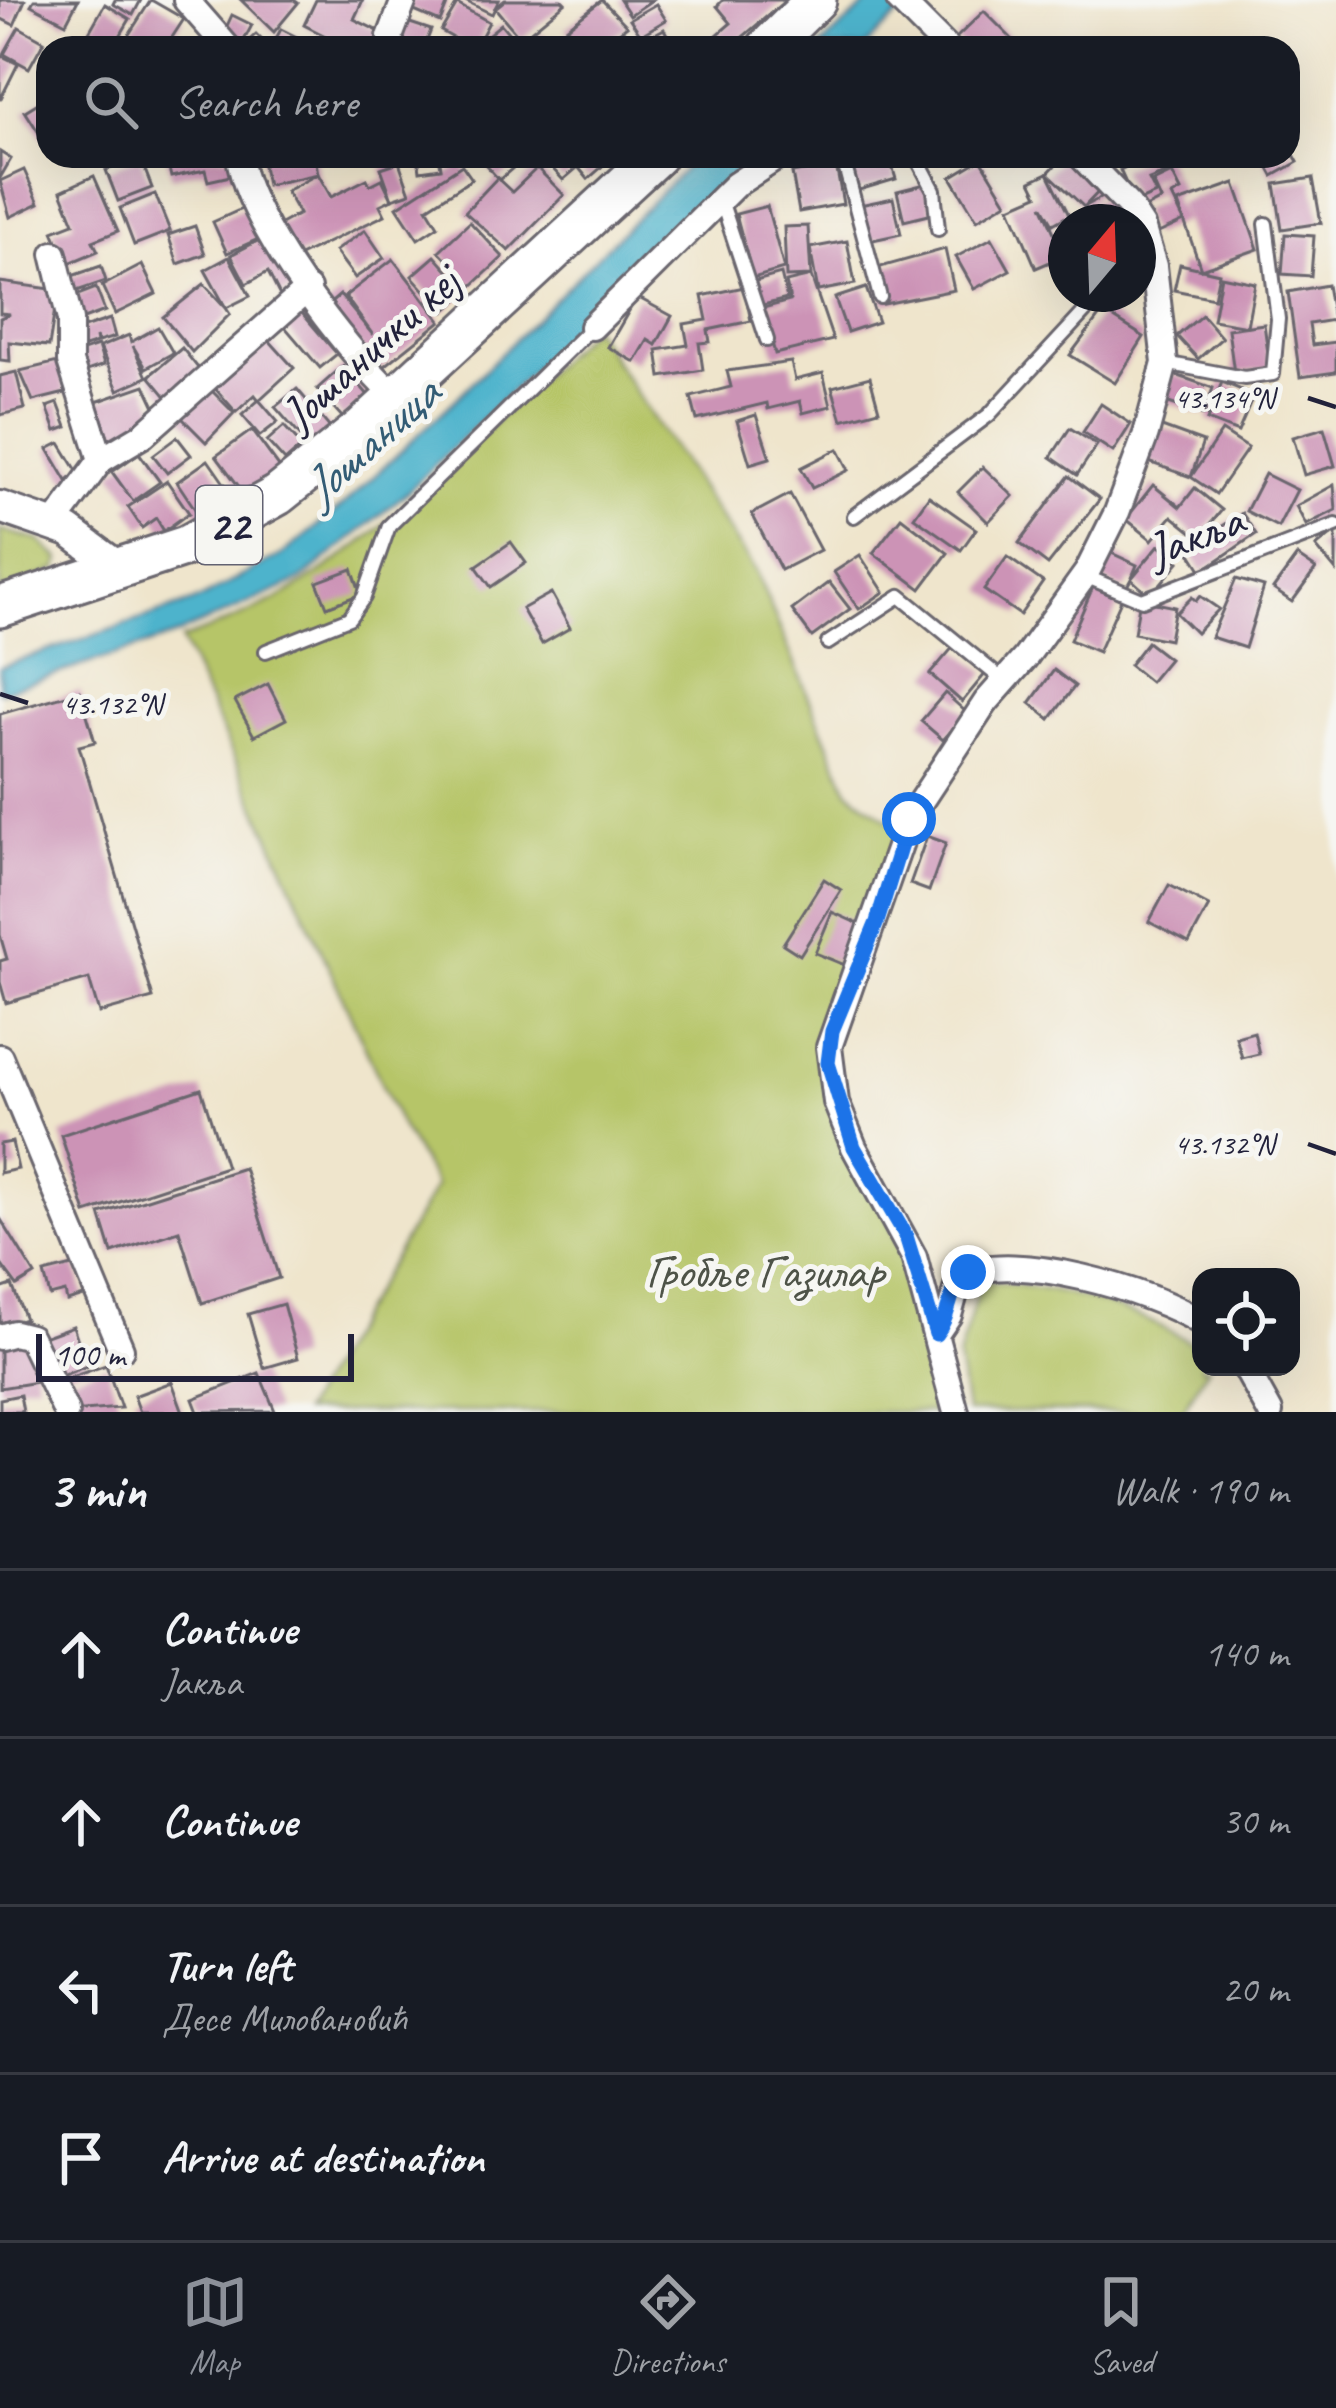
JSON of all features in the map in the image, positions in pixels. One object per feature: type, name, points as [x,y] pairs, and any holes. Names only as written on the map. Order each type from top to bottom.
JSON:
[{"type":"main road","points":[[779,36],[816,0]]},
{"type":"main road","name":"Јошанички кеј","points":[[0,607],[122,570],[224,527],[278,495],[325,461],[642,168]]},
{"type":"street","points":[[186,0],[218,36]]},
{"type":"street","points":[[390,36],[404,0]]},
{"type":"street","points":[[913,7],[937,36]]},
{"type":"street","points":[[243,168],[259,214],[331,327],[395,396]]},
{"type":"street","points":[[592,327],[721,199],[763,168]]},
{"type":"street","name":"Јакља","points":[[1093,168],[1128,204]]},
{"type":"street","points":[[54,254],[70,320],[70,362],[101,460]]},
{"type":"street","points":[[54,524],[101,460],[143,435],[308,289]]},
{"type":"street","name":"Јакља","points":[[956,1412],[906,1236],[854,1147],[836,1102],[829,1047],[877,922],[903,831],[1004,681],[1084,576],[1127,489],[1165,363],[1155,312]]},
{"type":"street","points":[[0,507],[54,524],[122,570]]},
{"type":"street","points":[[0,1058],[121,1349]]},
{"type":"street","points":[[936,1334],[949,1315],[960,1276],[994,1268],[1085,1279],[1192,1319]]},
{"type":"street","points":[[0,1337],[14,1333],[30,1337],[66,1412]]},
{"type":"street","points":[[1250,1376],[1270,1412]]},
{"type":"lane","points":[[845,168],[880,297]]},
{"type":"lane","points":[[922,168],[934,190],[938,230]]},
{"type":"lane","points":[[721,199],[767,340]]},
{"type":"lane","points":[[1165,363],[1244,378],[1273,374],[1278,319],[1266,224]]},
{"type":"lane","points":[[854,516],[989,415],[1084,312]]},
{"type":"lane","points":[[266,651],[349,618],[364,596],[389,526],[592,327]]},
{"type":"lane","name":"Јакља","points":[[1084,576],[1142,600],[1336,525]]},
{"type":"lane","points":[[828,643],[900,596],[1004,681]]},
{"type":"green space","name":"Гробље Газилар","points":[[592,327],[756,572],[848,790],[903,831],[829,1047],[956,1412],[302,1412],[436,1186],[399,1122],[181,640],[283,596],[353,549],[458,458]]},
{"type":"green space","points":[[0,530],[39,540],[60,559],[58,569],[0,593]]},
{"type":"green space","points":[[981,1281],[1068,1294],[1149,1321],[1192,1344],[1192,1376],[1203,1376],[1182,1412],[966,1412],[958,1358]]},
{"type":"water","points":[[872,0],[914,0],[876,36],[832,36]]},
{"type":"water","points":[[685,168],[741,168],[403,496],[301,580],[169,638],[0,692],[0,667],[198,600],[283,554],[339,509],[453,402]]},
{"type":"building","points":[[0,0],[25,0],[14,25],[0,18]]},
{"type":"building","points":[[34,0],[78,0],[66,23],[31,5]]},
{"type":"building","points":[[115,0],[141,0],[133,15],[113,4]]},
{"type":"building","points":[[151,0],[184,19],[173,36],[128,36]]},
{"type":"building","points":[[241,0],[294,0],[298,3],[274,32]]},
{"type":"building","points":[[316,0],[363,0],[354,19],[384,34],[325,36],[304,25]]},
{"type":"building","points":[[411,0],[449,0],[440,22],[407,8]]},
{"type":"building","points":[[463,0],[499,0],[492,14]]},
{"type":"building","points":[[505,0],[565,3],[525,36],[518,36],[495,8]]},
{"type":"building","points":[[602,0],[627,26],[614,36],[572,36],[566,28]]},
{"type":"building","points":[[620,0],[652,0],[630,15]]},
{"type":"building","points":[[723,0],[786,0],[744,36],[716,36],[731,23],[717,6]]},
{"type":"building","points":[[105,4],[130,19],[120,36],[87,36]]},
{"type":"building","points":[[457,4],[489,22],[482,36],[450,36],[441,31]]},
{"type":"building","points":[[656,4],[666,20],[641,35],[630,19]]},
{"type":"building","points":[[984,11],[1009,36],[958,36]]},
{"type":"building","points":[[232,15],[252,25],[246,36],[222,36]]},
{"type":"building","points":[[401,20],[431,30],[429,36],[400,36]]},
{"type":"building","points":[[501,24],[511,36],[486,36]]},
{"type":"building","points":[[19,27],[36,37],[36,55],[29,68],[4,54]]},
{"type":"building","points":[[0,55],[18,64],[0,100]]},
{"type":"building","points":[[36,104],[36,128],[25,111]]},
{"type":"building","points":[[0,152],[11,159],[0,178]]},
{"type":"building","points":[[144,168],[152,188],[118,201],[106,170]]},
{"type":"building","points":[[169,168],[238,168],[239,174],[208,181],[205,170],[171,177]]},
{"type":"building","points":[[263,168],[317,168],[318,174],[267,185]]},
{"type":"building","points":[[381,168],[401,168],[410,193],[392,199]]},
{"type":"building","points":[[457,168],[464,168],[472,179],[427,208],[438,226],[418,239],[397,207]]},
{"type":"building","points":[[488,168],[513,168],[499,180]]},
{"type":"building","points":[[537,168],[564,195],[509,251],[465,212],[497,178],[512,192]]},
{"type":"building","points":[[552,168],[577,168],[563,180]]},
{"type":"building","points":[[579,168],[600,168],[588,179]]},
{"type":"building","points":[[837,168],[843,204],[799,212],[792,173]]},
{"type":"building","points":[[848,168],[893,168],[896,179],[856,191]]},
{"type":"building","points":[[966,168],[986,168],[1007,202],[977,220],[951,177]]},
{"type":"building","points":[[1053,168],[1085,168],[1104,186],[1087,204],[1081,204],[1048,173]]},
{"type":"building","points":[[24,170],[39,203],[10,217],[0,181]]},
{"type":"building","points":[[1120,170],[1172,171],[1149,180],[1156,194],[1135,203]]},
{"type":"building","points":[[1048,173],[1064,204],[1048,204],[1048,215],[1042,205],[1048,219],[1048,263],[1036,268],[1010,207],[1038,195],[1031,181]]},
{"type":"building","points":[[1172,173],[1181,191],[1172,196],[1184,221],[1156,234],[1153,204],[1161,200],[1153,182]]},
{"type":"building","points":[[318,174],[331,197],[367,179],[370,185],[382,179],[392,199],[380,205],[385,215],[295,258],[277,226],[299,214],[286,191]]},
{"type":"building","points":[[94,176],[118,231],[93,241],[98,251],[67,264],[53,231],[74,223],[61,191]]},
{"type":"building","points":[[1313,178],[1321,223],[1282,229],[1275,184]]},
{"type":"building","points":[[1235,183],[1258,249],[1201,269],[1178,203]]},
{"type":"building","points":[[925,184],[933,214],[904,221],[897,191]]},
{"type":"building","points":[[1111,192],[1118,204],[1089,204]]},
{"type":"building","points":[[155,194],[170,231],[134,245],[120,208]]},
{"type":"building","points":[[893,198],[901,234],[868,241],[860,205]]},
{"type":"building","points":[[767,206],[784,269],[753,278],[736,214]]},
{"type":"building","points":[[244,208],[258,239],[227,253],[213,222]]},
{"type":"building","points":[[470,222],[503,257],[472,286],[439,251]]},
{"type":"building","points":[[195,226],[205,254],[178,264],[168,235]]},
{"type":"building","points":[[808,226],[811,276],[786,277],[784,227]]},
{"type":"building","points":[[365,230],[384,258],[355,278],[335,251]]},
{"type":"building","points":[[1285,234],[1314,236],[1311,276],[1282,274]]},
{"type":"building","points":[[267,236],[295,288],[280,296],[268,272],[246,284],[231,255]]},
{"type":"building","points":[[992,238],[1010,270],[974,289],[956,257]]},
{"type":"building","points":[[847,241],[855,284],[818,291],[810,248]]},
{"type":"building","points":[[945,249],[954,290],[884,304],[877,268]]},
{"type":"building","points":[[435,256],[467,292],[444,312],[412,276]]},
{"type":"building","points":[[229,257],[250,296],[226,308],[205,270]]},
{"type":"building","points":[[393,259],[441,321],[380,370],[326,307],[340,295],[373,335],[345,296]]},
{"type":"building","points":[[1180,264],[1219,273],[1214,298],[1174,290]]},
{"type":"building","points":[[142,265],[156,294],[115,314],[102,286]]},
{"type":"building","points":[[101,266],[106,281],[71,293],[66,278]]},
{"type":"building","points":[[781,274],[787,299],[759,306],[752,282]]},
{"type":"building","points":[[811,276],[833,340],[775,354],[763,308],[790,301],[786,282]]},
{"type":"building","points":[[1221,276],[1255,283],[1247,326],[1213,320]]},
{"type":"building","points":[[0,282],[58,290],[49,346],[9,342],[10,361],[0,360],[0,318],[10,314],[0,313]]},
{"type":"building","points":[[204,284],[230,314],[192,352],[163,317]]},
{"type":"building","points":[[1327,285],[1333,320],[1309,324],[1312,345],[1336,342],[1336,372],[1300,377],[1288,292]]},
{"type":"building","points":[[744,287],[751,321],[708,330],[710,342],[699,343],[703,370],[661,377],[657,350],[688,345],[684,324],[707,320],[702,296]]},
{"type":"building","points":[[96,288],[105,311],[78,321],[70,298]]},
{"type":"building","points":[[866,288],[878,322],[847,332],[835,298]]},
{"type":"building","points":[[637,297],[672,316],[656,345],[648,340],[635,362],[608,347]]},
{"type":"building","points":[[296,306],[337,354],[320,368],[279,320]]},
{"type":"building","points":[[1102,312],[1144,337],[1115,383],[1070,355]]},
{"type":"building","points":[[1202,315],[1222,338],[1198,359],[1177,336]]},
{"type":"building","points":[[110,319],[115,337],[98,342],[96,337],[97,343],[75,350],[69,333]]},
{"type":"building","points":[[1264,324],[1270,368],[1234,373],[1228,329]]},
{"type":"building","points":[[158,327],[173,353],[146,368],[133,346],[147,377],[118,390],[100,347],[129,335],[131,342]]},
{"type":"building","points":[[267,338],[294,368],[259,400],[255,395],[236,412],[214,387]]},
{"type":"building","points":[[98,346],[104,365],[87,371],[80,352]]},
{"type":"building","points":[[182,348],[206,378],[173,405],[149,376]]},
{"type":"building","points":[[62,361],[65,393],[33,401],[20,371]]},
{"type":"building","points":[[791,362],[795,380],[823,373],[831,406],[803,413],[800,401],[768,409],[767,403],[697,420],[691,397],[731,387],[727,371]]},
{"type":"building","points":[[343,366],[369,396],[343,418],[317,389]]},
{"type":"building","points":[[16,372],[25,409],[0,415],[0,376]]},
{"type":"building","points":[[1173,374],[1213,388],[1204,415],[1163,401]]},
{"type":"building","points":[[870,377],[879,410],[842,420],[832,387]]},
{"type":"building","points":[[1222,382],[1254,395],[1238,432],[1207,420]]},
{"type":"building","points":[[145,385],[160,417],[137,433],[109,439],[96,402]]},
{"type":"building","points":[[297,389],[331,429],[310,447],[275,407]]},
{"type":"building","points":[[211,390],[234,413],[206,442],[182,418]]},
{"type":"building","points":[[259,400],[278,422],[260,436],[242,415]]},
{"type":"building","points":[[58,403],[67,427],[56,431],[47,407]]},
{"type":"building","points":[[1101,404],[1131,424],[1113,452],[1083,432]]},
{"type":"building","points":[[756,415],[770,458],[750,464],[737,421]]},
{"type":"building","points":[[284,426],[302,446],[285,461],[267,441]]},
{"type":"building","points":[[1159,426],[1203,442],[1191,477],[1146,461]]},
{"type":"building","points":[[1070,428],[1097,445],[1077,475],[1051,457]]},
{"type":"building","points":[[1324,428],[1335,466],[1304,475],[1293,437]]},
{"type":"building","points":[[252,430],[282,471],[246,496],[216,456]]},
{"type":"building","points":[[1222,431],[1248,448],[1216,494],[1191,477]]},
{"type":"building","points":[[177,437],[191,455],[167,473],[153,455]]},
{"type":"building","points":[[60,443],[79,474],[67,481],[48,449]]},
{"type":"building","points":[[838,449],[849,470],[812,488],[801,468]]},
{"type":"building","points":[[139,453],[160,482],[133,501],[112,472]]},
{"type":"building","points":[[208,460],[231,493],[199,515],[177,482]]},
{"type":"building","points":[[983,467],[1013,496],[988,522],[958,492]]},
{"type":"building","points":[[1265,474],[1297,490],[1278,527],[1246,511]]},
{"type":"building","points":[[1069,476],[1100,499],[1048,565],[1019,543]]},
{"type":"building","points":[[167,481],[189,513],[164,531],[156,518],[142,528],[128,507]]},
{"type":"building","points":[[1153,485],[1180,507],[1195,488],[1222,510],[1199,538],[1172,516],[1152,540],[1126,519]]},
{"type":"building","points":[[1334,485],[1336,510],[1306,525],[1296,506]]},
{"type":"building","points":[[790,494],[820,550],[781,570],[752,514]]},
{"type":"building","points":[[929,496],[976,529],[961,550],[914,517]]},
{"type":"building","points":[[1242,513],[1256,534],[1202,571],[1188,549]]},
{"type":"building","points":[[901,517],[948,553],[921,589],[873,553]]},
{"type":"building","points":[[1336,531],[1336,571],[1316,547]]},
{"type":"building","points":[[511,542],[526,563],[491,587],[476,566]]},
{"type":"building","points":[[1159,545],[1179,562],[1150,596],[1131,579]]},
{"type":"building","points":[[1107,551],[1137,565],[1125,590],[1095,577]]},
{"type":"building","points":[[860,555],[884,592],[859,609],[834,572]]},
{"type":"building","points":[[1297,556],[1316,569],[1292,602],[1273,589]]},
{"type":"building","points":[[1007,557],[1043,582],[1020,615],[984,590]]},
{"type":"building","points":[[352,569],[361,594],[327,607],[317,582]]},
{"type":"building","points":[[1236,579],[1264,587],[1245,648],[1211,637]]},
{"type":"building","points":[[829,582],[850,609],[812,637],[792,610]]},
{"type":"building","points":[[1093,587],[1121,600],[1098,652],[1070,640]]},
{"type":"building","points":[[551,593],[570,628],[542,644],[522,609]]},
{"type":"building","points":[[1200,596],[1219,609],[1196,633],[1176,613],[1192,597],[1196,601]]},
{"type":"building","points":[[1140,600],[1175,607],[1169,640],[1134,633]]},
{"type":"building","points":[[1147,642],[1169,659],[1150,682],[1129,665]]},
{"type":"building","points":[[954,646],[986,673],[962,702],[930,674]]},
{"type":"building","points":[[1054,670],[1075,686],[1050,719],[1030,703]]},
{"type":"building","points":[[268,684],[286,719],[254,736],[235,701]]},
{"type":"building","points":[[80,691],[95,742],[79,746],[153,998],[99,1013],[89,979],[6,1003],[0,982],[0,961],[7,959],[0,935],[0,714]]},
{"type":"building","points":[[945,693],[967,713],[943,740],[921,721]]},
{"type":"building","points":[[927,836],[946,843],[929,891],[910,884]]},
{"type":"building","points":[[824,879],[841,890],[800,955],[783,944]]},
{"type":"building","points":[[1169,885],[1209,906],[1189,943],[1149,922]]},
{"type":"building","points":[[832,912],[863,926],[847,966],[815,953]]},
{"type":"building","points":[[1254,1032],[1259,1054],[1242,1058],[1236,1037]]},
{"type":"building","points":[[201,1089],[226,1167],[86,1213],[61,1135]]},
{"type":"building","points":[[12,1142],[18,1169],[0,1173],[0,1144]]},
{"type":"building","points":[[244,1168],[279,1278],[202,1303],[179,1231],[112,1253],[100,1214]]},
{"type":"building","points":[[0,1218],[35,1275],[17,1286],[0,1263]]},
{"type":"building","points":[[76,1265],[84,1296],[67,1301],[65,1292],[50,1296],[44,1273]]},
{"type":"building","points":[[12,1285],[25,1319],[0,1328],[0,1289]]},
{"type":"building","points":[[283,1304],[298,1358],[264,1368],[248,1314]]},
{"type":"building","points":[[73,1326],[87,1366],[58,1377],[43,1337]]},
{"type":"building","points":[[30,1337],[37,1382],[0,1388],[0,1342]]},
{"type":"building","points":[[106,1365],[121,1408],[71,1412],[60,1381]]},
{"type":"building","points":[[259,1373],[275,1411],[198,1412],[193,1399]]},
{"type":"building","points":[[172,1382],[183,1412],[140,1412],[134,1396]]},
{"type":"building","points":[[20,1395],[23,1412],[0,1412],[0,1399]]},
{"type":"route","points":[[909,819],[877,922],[832,1031],[828,1063],[836,1102],[854,1147],[906,1236],[936,1334],[949,1315],[955,1284],[968,1272]]},
{"type":"water label","name":"Јошаница","points":[[370,441]]}]
